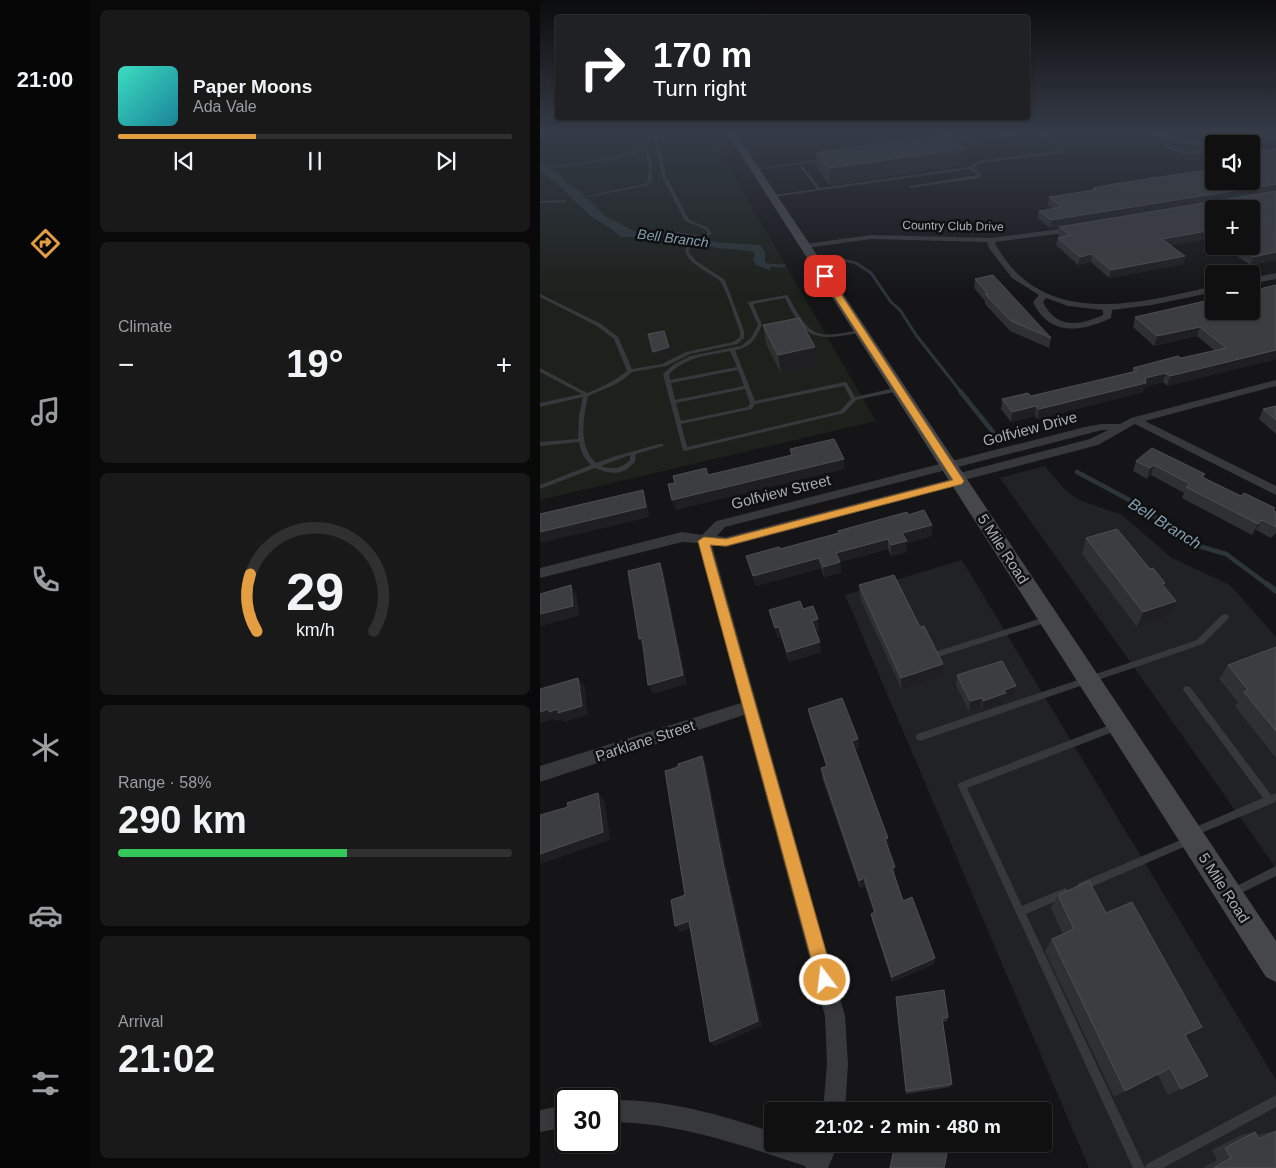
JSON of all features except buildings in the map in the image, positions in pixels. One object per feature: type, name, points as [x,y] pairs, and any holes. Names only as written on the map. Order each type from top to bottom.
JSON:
[{"type":"main road","name":"5 Mile Road","points":[[766,186],[1276,967]]},
{"type":"street","name":"Country Club Drive","points":[[806,246],[876,237],[990,240],[1084,228]]},
{"type":"street","points":[[990,240],[992,246],[1016,276],[1030,287],[1060,302],[1106,307],[1149,303],[1205,291]]},
{"type":"street","points":[[1260,279],[1276,276]]},
{"type":"street","points":[[1044,294],[1038,302],[1041,310],[1055,322],[1069,327],[1098,321],[1108,316],[1106,307]]},
{"type":"street","name":"Golfview Drive","points":[[955,475],[1094,442],[1110,435],[1119,427],[1136,420],[1276,383]]},
{"type":"street","points":[[1136,420],[1276,491]]},
{"type":"street","points":[[540,573],[682,537],[726,542],[955,475]]},
{"type":"street","name":"Golfview Street","points":[[704,541],[721,524],[955,475]]},
{"type":"street","points":[[704,541],[835,1016],[838,1062],[838,1090],[836,1102]]},
{"type":"street","name":"Parklane Street","points":[[540,774],[749,707]]},
{"type":"street","points":[[620,1110],[668,1115],[697,1121],[820,1157]]},
{"type":"street","points":[[540,1121],[555,1118]]},
{"type":"lane","points":[[589,196],[642,186]]},
{"type":"lane","points":[[669,186],[687,221],[706,228],[710,233],[706,237]]},
{"type":"lane","points":[[817,186],[820,190]]},
{"type":"lane","points":[[773,196],[851,186]]},
{"type":"lane","points":[[910,187],[919,186]]},
{"type":"lane","points":[[540,202],[565,201]]},
{"type":"lane","points":[[540,405],[586,394],[625,377],[630,371],[664,364],[688,353],[735,343],[742,338],[742,331],[723,281],[695,262],[687,253],[687,249],[693,244]]},
{"type":"lane","points":[[540,295],[599,325],[616,338],[630,371]]},
{"type":"lane","points":[[860,331],[833,336],[822,336],[810,332],[800,322],[786,296],[750,303],[760,325],[753,339],[743,347],[692,357],[675,366],[666,374],[685,449],[842,412],[854,399],[898,389]]},
{"type":"lane","points":[[792,324],[800,322]]},
{"type":"lane","points":[[758,330],[764,329]]},
{"type":"lane","points":[[732,349],[753,403]]},
{"type":"lane","points":[[668,382],[740,368]]},
{"type":"lane","points":[[540,370],[586,394]]},
{"type":"lane","points":[[678,423],[750,408],[753,403],[845,384],[854,399]]},
{"type":"lane","points":[[673,402],[747,387]]},
{"type":"lane","points":[[586,394],[582,409],[581,440],[582,451],[591,464],[612,472],[625,469],[633,461],[633,453]]},
{"type":"lane","points":[[540,444],[581,440]]},
{"type":"lane","points":[[540,487],[633,453],[661,446]]},
{"type":"lane","points":[[920,737],[1200,642],[1225,618]]},
{"type":"lane","points":[[941,653],[1049,619]]},
{"type":"lane","points":[[1020,912],[1273,799],[1187,689]]},
{"type":"lane","points":[[1118,726],[962,786],[1139,1168]]},
{"type":"lane","points":[[1228,894],[1276,871]]},
{"type":"lane","points":[[1151,1168],[1276,1101]]},
{"type":"shaded area","points":[[540,186],[740,186],[876,421],[540,500]]},
{"type":"shaded area","points":[[1045,466],[1065,490],[1079,500],[1122,515],[1172,558],[1230,585],[1276,637],[1276,868],[1000,478]]},
{"type":"shaded area","points":[[962,560],[1276,1080],[1276,1168],[1089,1168],[845,595]]},
{"type":"water","points":[[558,186],[570,186],[580,191],[605,216],[634,231],[642,233],[669,231],[697,235],[715,242],[760,245],[765,252],[765,262],[770,264],[770,270],[756,265],[753,261],[755,253],[750,251],[717,248],[667,237],[620,237],[613,230],[591,216]]},
{"type":"waterway","name":"Bell Branch","points":[[843,260],[856,263],[871,273],[891,302],[900,310],[916,335],[961,392]]},
{"type":"waterway","name":"Bell Branch","points":[[765,265],[784,266]]},
{"type":"waterway","name":"Bell Branch","points":[[960,391],[993,432]]},
{"type":"waterway","name":"Bell Branch","points":[[1077,472],[1135,503],[1195,545],[1226,554],[1268,585]]},
{"type":"waterway","name":"Bell Branch","points":[[1267,584],[1276,591]]},
{"type":"route","points":[[825,276],[959,481],[726,542],[704,541],[825,980]]}]
